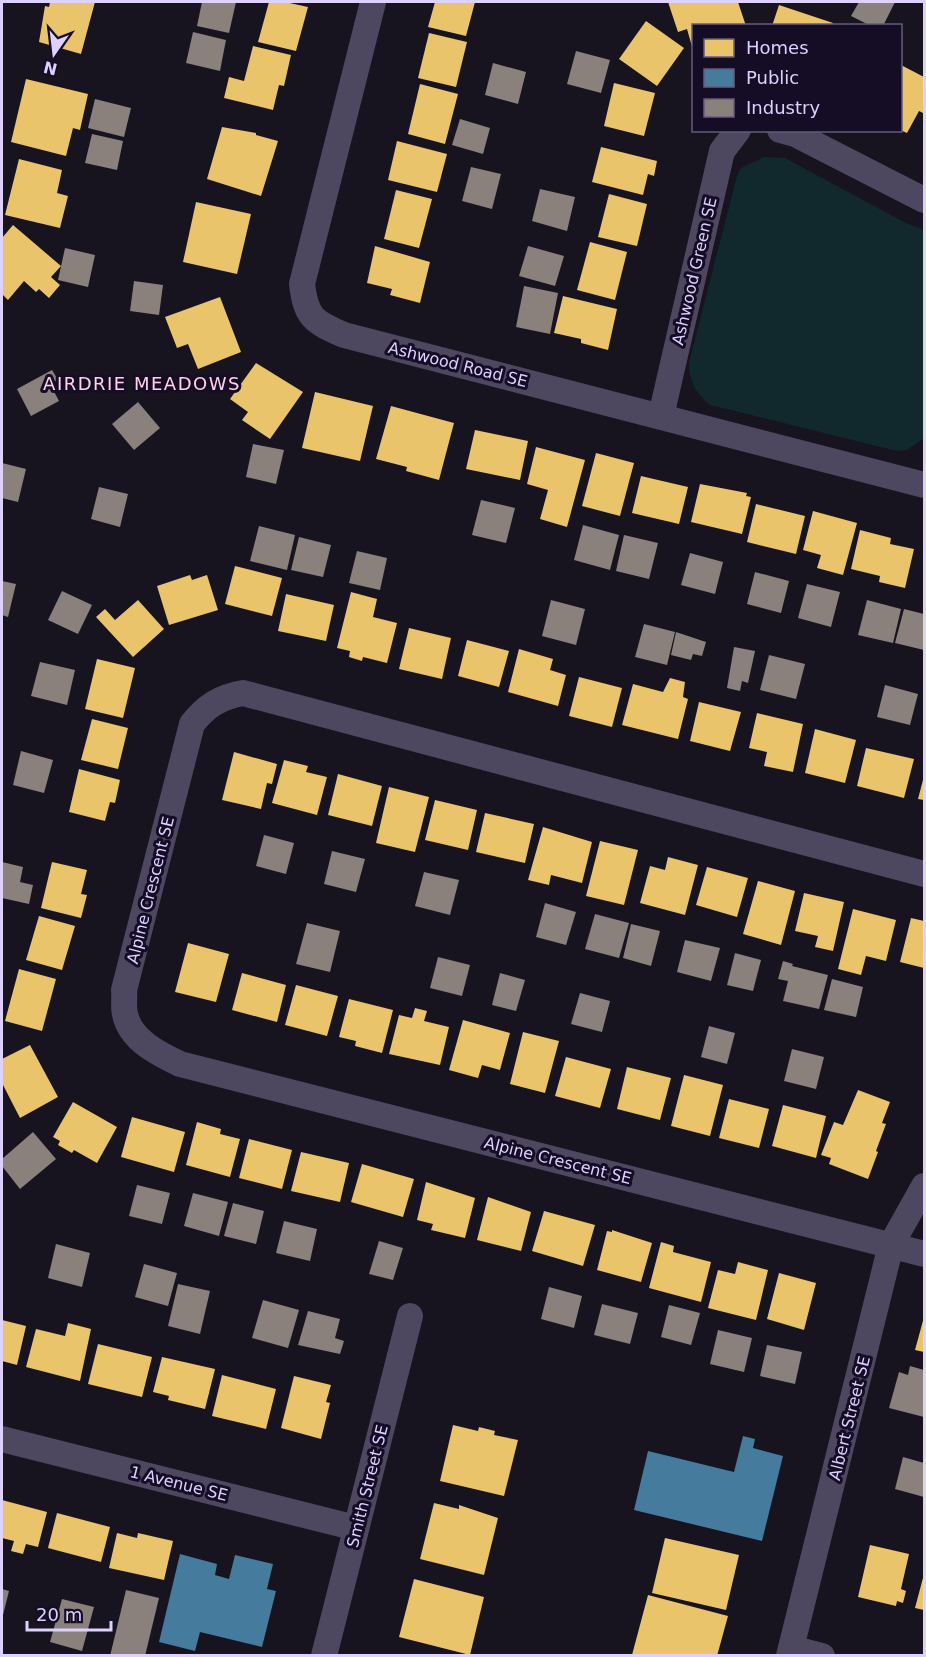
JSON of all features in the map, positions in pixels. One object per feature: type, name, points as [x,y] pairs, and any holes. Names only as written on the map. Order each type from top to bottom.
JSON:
[{"type":"street","name":"Ashwood Road SE","points":[[373,2],[306,260],[302,284],[304,308],[321,325],[344,335],[924,485]]},
{"type":"street","name":"Ashwood Green SE","points":[[661,416],[722,151],[736,132]]},
{"type":"street","points":[[788,132],[924,200]]},
{"type":"street","name":"Alpine Crescent SE","points":[[924,874],[243,693],[215,702],[192,724],[124,990],[125,1016],[136,1034],[155,1053],[180,1064],[924,1254]]},
{"type":"street","name":"Albert Street SE","points":[[790,1652],[891,1245],[924,1186]]},
{"type":"street","name":"Smith Street SE","points":[[324,1656],[410,1316]]},
{"type":"street","name":"1 Avenue SE","points":[[2,1439],[356,1528]]},
{"type":"street","points":[[790,1652],[822,1656]]},
{"type":"green space","points":[[764,157],[785,158],[904,222],[924,230],[924,438],[907,450],[897,451],[710,405],[694,386],[689,362],[737,176],[741,168]]},
{"type":"building: Homes","points":[[50,2],[95,2],[81,54],[39,42],[45,6],[49,7]]},
{"type":"building: Homes","points":[[269,2],[285,2],[308,7],[296,51],[258,42]]},
{"type":"building: Homes","points":[[435,2],[475,2],[466,36],[428,27]]},
{"type":"building: Homes","points":[[668,2],[738,2],[745,24],[692,24],[692,46],[687,29],[678,32]]},
{"type":"building: Homes","points":[[779,5],[833,23],[833,24],[773,24]]},
{"type":"building: Homes","points":[[646,21],[684,48],[657,86],[619,59]]},
{"type":"building: Homes","points":[[429,33],[467,42],[456,87],[418,78]]},
{"type":"building: Homes","points":[[253,46],[291,55],[284,86],[279,85],[273,110],[224,98],[229,77],[244,81]]},
{"type":"building: Homes","points":[[902,66],[924,77],[924,111],[923,113],[919,111],[907,133],[902,131]]},
{"type":"building: Homes","points":[[26,79],[88,94],[80,130],[73,128],[66,156],[11,142]]},
{"type":"building: Homes","points":[[614,83],[655,93],[644,136],[604,126]]},
{"type":"building: Homes","points":[[420,84],[458,94],[445,144],[408,134]]},
{"type":"building: Homes","points":[[222,127],[256,133],[256,135],[278,141],[261,196],[207,179]]},
{"type":"building: Homes","points":[[397,141],[447,154],[437,192],[388,180]]},
{"type":"building: Homes","points":[[601,147],[657,161],[654,176],[648,174],[643,195],[592,182]]},
{"type":"building: Homes","points":[[19,159],[62,170],[57,193],[68,196],[60,228],[5,215]]},
{"type":"building: Homes","points":[[396,190],[432,199],[419,248],[384,239]]},
{"type":"building: Homes","points":[[609,194],[647,204],[637,246],[598,237]]},
{"type":"building: Homes","points":[[196,202],[251,214],[237,274],[183,262]]},
{"type":"building: Homes","points":[[13,225],[61,266],[51,277],[60,285],[49,298],[39,289],[36,292],[24,281],[8,300],[2,294],[2,238]]},
{"type":"building: Homes","points":[[590,242],[627,252],[615,300],[577,290]]},
{"type":"building: Homes","points":[[375,246],[430,262],[420,303],[390,295],[392,289],[367,283]]},
{"type":"building: Homes","points":[[563,296],[617,309],[608,350],[581,343],[581,339],[554,333]]},
{"type":"building: Homes","points":[[220,297],[241,352],[198,369],[188,344],[177,348],[165,317]]},
{"type":"building: Homes","points":[[256,363],[303,392],[270,439],[242,420],[248,412],[230,399]]},
{"type":"building: Homes","points":[[315,392],[373,406],[360,461],[302,448]]},
{"type":"building: Homes","points":[[391,406],[454,423],[439,480],[406,471],[407,467],[376,459]]},
{"type":"building: Homes","points":[[475,430],[528,441],[520,480],[466,469]]},
{"type":"building: Homes","points":[[536,447],[585,460],[567,527],[540,519],[548,490],[527,484]]},
{"type":"building: Homes","points":[[596,453],[634,463],[620,516],[582,506]]},
{"type":"building: Homes","points":[[641,476],[688,487],[679,524],[632,513]]},
{"type":"building: Homes","points":[[700,484],[747,493],[746,496],[751,497],[742,534],[691,522]]},
{"type":"building: Homes","points":[[756,504],[805,516],[796,554],[747,542]]},
{"type":"building: Homes","points":[[813,511],[857,523],[843,575],[817,568],[821,555],[803,550]]},
{"type":"building: Homes","points":[[860,530],[891,538],[890,544],[914,549],[905,588],[879,582],[880,576],[851,569]]},
{"type":"building: Homes","points":[[235,566],[282,578],[272,616],[225,604]]},
{"type":"building: Homes","points":[[190,575],[192,580],[207,575],[218,610],[169,625],[157,586]]},
{"type":"building: Homes","points":[[351,592],[377,599],[373,617],[397,623],[387,663],[363,657],[362,661],[349,657],[350,651],[337,648]]},
{"type":"building: Homes","points":[[286,594],[334,605],[326,641],[278,631]]},
{"type":"building: Homes","points":[[138,600],[164,629],[133,657],[96,617],[105,609],[115,620]]},
{"type":"building: Homes","points":[[409,628],[451,638],[442,679],[399,669]]},
{"type":"building: Homes","points":[[467,640],[509,651],[499,687],[458,676]]},
{"type":"building: Homes","points":[[519,649],[553,659],[550,670],[566,675],[558,706],[508,692]]},
{"type":"building: Homes","points":[[97,659],[135,668],[123,718],[85,709]]},
{"type":"building: Homes","points":[[579,677],[622,688],[612,727],[569,716]]},
{"type":"building: Homes","points":[[670,678],[685,682],[683,697],[688,699],[678,739],[622,725],[633,684],[663,692]]},
{"type":"building: Homes","points":[[699,702],[741,712],[730,751],[690,741]]},
{"type":"building: Homes","points":[[757,713],[803,724],[793,772],[764,766],[767,752],[749,748]]},
{"type":"building: Homes","points":[[92,719],[128,728],[118,769],[81,760]]},
{"type":"building: Homes","points":[[815,729],[856,740],[845,783],[805,773]]},
{"type":"building: Homes","points":[[866,748],[914,759],[904,798],[857,786]]},
{"type":"building: Homes","points":[[234,752],[277,764],[272,784],[267,783],[261,809],[222,800]]},
{"type":"building: Homes","points":[[284,760],[308,766],[306,772],[327,777],[317,815],[272,803]]},
{"type":"building: Homes","points":[[79,769],[120,780],[115,803],[110,802],[105,821],[69,812]]},
{"type":"building: Homes","points":[[338,774],[382,786],[372,826],[328,815]]},
{"type":"building: Homes","points":[[924,776],[924,800],[918,799]]},
{"type":"building: Homes","points":[[389,787],[429,797],[415,852],[376,843]]},
{"type":"building: Homes","points":[[435,800],[477,810],[468,850],[425,840]]},
{"type":"building: Homes","points":[[485,813],[534,824],[525,863],[476,852]]},
{"type":"building: Homes","points":[[543,827],[592,842],[582,883],[551,875],[549,885],[528,880]]},
{"type":"building: Homes","points":[[600,841],[638,850],[624,905],[586,896]]},
{"type":"building: Homes","points":[[668,857],[698,865],[685,915],[640,903],[650,866],[665,870]]},
{"type":"building: Homes","points":[[52,862],[87,870],[81,894],[87,895],[81,918],[41,908]]},
{"type":"building: Homes","points":[[707,867],[748,878],[737,917],[696,905]]},
{"type":"building: Homes","points":[[758,881],[795,891],[781,945],[743,934]]},
{"type":"building: Homes","points":[[804,893],[844,902],[833,951],[815,947],[818,936],[795,931]]},
{"type":"building: Homes","points":[[853,909],[896,920],[886,961],[866,956],[861,975],[838,969]]},
{"type":"building: Homes","points":[[39,916],[75,926],[62,970],[26,960]]},
{"type":"building: Homes","points":[[911,918],[924,921],[924,968],[900,962]]},
{"type":"building: Homes","points":[[188,943],[229,954],[216,1002],[175,992]]},
{"type":"building: Homes","points":[[19,969],[56,979],[42,1031],[5,1021]]},
{"type":"building: Homes","points":[[242,973],[286,985],[277,1022],[232,1010]]},
{"type":"building: Homes","points":[[296,985],[338,996],[327,1036],[285,1025]]},
{"type":"building: Homes","points":[[349,999],[393,1010],[382,1053],[355,1046],[356,1041],[339,1037]]},
{"type":"building: Homes","points":[[415,1008],[427,1011],[424,1021],[449,1027],[440,1065],[389,1054],[399,1015],[412,1018]]},
{"type":"building: Homes","points":[[463,1020],[510,1033],[500,1070],[482,1065],[478,1078],[449,1070]]},
{"type":"building: Homes","points":[[523,1032],[559,1041],[545,1093],[510,1084]]},
{"type":"building: Homes","points":[[30,1045],[58,1097],[20,1118],[2,1083],[2,1059]]},
{"type":"building: Homes","points":[[566,1057],[611,1069],[600,1108],[555,1096]]},
{"type":"building: Homes","points":[[627,1067],[671,1078],[660,1120],[617,1109]]},
{"type":"building: Homes","points":[[684,1075],[723,1085],[710,1136],[671,1126]]},
{"type":"building: Homes","points":[[858,1090],[890,1102],[882,1123],[886,1124],[876,1151],[878,1152],[868,1179],[829,1164],[831,1158],[821,1155],[834,1122],[843,1125]]},
{"type":"building: Homes","points":[[729,1099],[769,1109],[759,1148],[719,1138]]},
{"type":"building: Homes","points":[[73,1102],[117,1127],[97,1163],[74,1150],[72,1153],[58,1145],[60,1141],[53,1137]]},
{"type":"building: Homes","points":[[783,1105],[826,1116],[816,1158],[772,1146]]},
{"type":"building: Homes","points":[[132,1117],[185,1132],[174,1172],[121,1157]]},
{"type":"building: Homes","points":[[197,1122],[221,1129],[220,1134],[240,1139],[230,1177],[186,1165]]},
{"type":"building: Homes","points":[[249,1139],[292,1150],[282,1189],[239,1178]]},
{"type":"building: Homes","points":[[301,1152],[349,1163],[340,1202],[291,1191]]},
{"type":"building: Homes","points":[[362,1164],[414,1179],[403,1217],[351,1202]]},
{"type":"building: Homes","points":[[426,1182],[475,1198],[465,1238],[431,1230],[433,1224],[417,1220]]},
{"type":"building: Homes","points":[[488,1197],[531,1212],[521,1251],[477,1240]]},
{"type":"building: Homes","points":[[544,1211],[595,1225],[583,1266],[532,1251]]},
{"type":"building: Homes","points":[[612,1230],[652,1243],[641,1282],[597,1270],[607,1231],[612,1232]]},
{"type":"building: Homes","points":[[661,1242],[674,1246],[673,1252],[711,1262],[701,1302],[649,1288]]},
{"type":"building: Homes","points":[[738,1262],[768,1270],[756,1320],[708,1308],[718,1270],[735,1274]]},
{"type":"building: Homes","points":[[779,1273],[816,1283],[804,1330],[767,1319]]},
{"type":"building: Homes","points":[[924,1317],[924,1352],[915,1350]]},
{"type":"building: Homes","points":[[2,1320],[26,1326],[17,1365],[2,1361]]},
{"type":"building: Homes","points":[[68,1323],[91,1329],[80,1381],[26,1367],[36,1329],[65,1336]]},
{"type":"building: Homes","points":[[98,1344],[152,1357],[142,1397],[88,1384]]},
{"type":"building: Homes","points":[[162,1357],[215,1369],[205,1409],[168,1400],[169,1396],[153,1392]]},
{"type":"building: Homes","points":[[222,1375],[276,1389],[266,1429],[212,1416]]},
{"type":"building: Homes","points":[[294,1376],[331,1385],[326,1402],[330,1403],[321,1439],[281,1428]]},
{"type":"building: Homes","points":[[453,1425],[478,1431],[479,1427],[495,1431],[494,1435],[518,1440],[504,1496],[440,1481]]},
{"type":"building: Homes","points":[[2,1500],[47,1512],[38,1547],[26,1544],[23,1554],[11,1551],[14,1541],[2,1538]]},
{"type":"building: Homes","points":[[434,1503],[459,1509],[459,1505],[498,1518],[484,1575],[420,1559]]},
{"type":"building: Homes","points":[[57,1513],[110,1527],[101,1562],[48,1548]]},
{"type":"building: Homes","points":[[117,1533],[137,1538],[138,1533],[173,1541],[164,1580],[109,1568]]},
{"type":"building: Homes","points":[[665,1538],[739,1555],[726,1610],[652,1593]]},
{"type":"building: Homes","points":[[870,1545],[909,1554],[901,1589],[906,1591],[903,1603],[897,1601],[896,1606],[858,1597]]},
{"type":"building: Homes","points":[[924,1574],[924,1610],[915,1608]]},
{"type":"building: Homes","points":[[414,1579],[484,1597],[470,1655],[399,1637]]},
{"type":"building: Homes","points":[[648,1595],[728,1616],[717,1656],[632,1655]]},
{"type":"building: Public","points":[[743,1436],[755,1439],[753,1448],[783,1456],[762,1541],[634,1510],[648,1451],[734,1472]]},
{"type":"building: Public","points":[[180,1554],[217,1564],[215,1575],[229,1579],[235,1555],[273,1564],[267,1589],[276,1591],[262,1647],[200,1632],[195,1651],[159,1642]]},
{"type":"building: Industry","points":[[202,2],[236,2],[229,33],[197,26]]},
{"type":"building: Industry","points":[[859,2],[895,2],[884,24],[867,24],[851,16]]},
{"type":"building: Industry","points":[[193,32],[226,40],[220,71],[186,63]]},
{"type":"building: Industry","points":[[576,51],[610,60],[601,93],[567,84]]},
{"type":"building: Industry","points":[[493,63],[526,72],[518,104],[485,95]]},
{"type":"building: Industry","points":[[95,99],[131,108],[124,137],[88,128]]},
{"type":"building: Industry","points":[[460,119],[490,128],[483,154],[452,145]]},
{"type":"building: Industry","points":[[92,134],[123,141],[117,170],[85,163]]},
{"type":"building: Industry","points":[[471,167],[501,174],[492,209],[462,201]]},
{"type":"building: Industry","points":[[540,189],[575,197],[567,231],[532,221]]},
{"type":"building: Industry","points":[[528,246],[564,256],[555,286],[519,276]]},
{"type":"building: Industry","points":[[65,248],[95,255],[88,287],[58,280]]},
{"type":"building: Industry","points":[[134,281],[163,285],[159,315],[130,311]]},
{"type":"building: Industry","points":[[524,286],[558,293],[550,334],[516,327]]},
{"type":"building: Industry","points":[[52,370],[58,380],[50,384],[59,401],[31,416],[17,389]]},
{"type":"building: Industry","points":[[138,402],[160,428],[134,450],[112,424]]},
{"type":"building: Industry","points":[[253,444],[284,450],[276,484],[246,477]]},
{"type":"building: Industry","points":[[2,463],[26,469],[18,502],[2,498]]},
{"type":"building: Industry","points":[[99,487],[128,494],[120,527],[91,519]]},
{"type":"building: Industry","points":[[481,500],[515,508],[506,543],[472,535]]},
{"type":"building: Industry","points":[[583,525],[619,535],[610,570],[574,560]]},
{"type":"building: Industry","points":[[259,526],[295,535],[287,570],[250,561]]},
{"type":"building: Industry","points":[[624,535],[658,543],[649,579],[616,571]]},
{"type":"building: Industry","points":[[299,537],[331,545],[323,577],[291,570]]},
{"type":"building: Industry","points":[[357,551],[387,558],[380,590],[349,583]]},
{"type":"building: Industry","points":[[690,553],[723,562],[715,594],[681,585]]},
{"type":"building: Industry","points":[[755,572],[789,581],[781,613],[747,604]]},
{"type":"building: Industry","points":[[2,581],[16,584],[8,617],[2,615]]},
{"type":"building: Industry","points":[[807,584],[840,592],[831,627],[798,618]]},
{"type":"building: Industry","points":[[62,591],[92,605],[78,634],[48,620]]},
{"type":"building: Industry","points":[[551,600],[585,609],[576,645],[542,636]]},
{"type":"building: Industry","points":[[867,600],[901,609],[893,643],[858,635]]},
{"type":"building: Industry","points":[[904,609],[924,614],[924,650],[895,643]]},
{"type":"building: Industry","points":[[644,624],[675,632],[667,665],[635,657]]},
{"type":"building: Industry","points":[[676,632],[706,642],[702,656],[693,654],[691,660],[671,655]]},
{"type":"building: Industry","points":[[734,647],[755,651],[748,683],[742,681],[740,691],[727,688]]},
{"type":"building: Industry","points":[[769,655],[805,664],[796,699],[760,690]]},
{"type":"building: Industry","points":[[40,662],[75,670],[67,705],[31,696]]},
{"type":"building: Industry","points":[[885,685],[918,694],[910,725],[877,717]]},
{"type":"building: Industry","points":[[21,751],[53,760],[44,793],[13,785]]},
{"type":"building: Industry","points":[[264,835],[294,843],[286,874],[256,866]]},
{"type":"building: Industry","points":[[332,851],[365,859],[356,892],[324,884]]},
{"type":"building: Industry","points":[[2,862],[23,867],[20,882],[33,885],[29,904],[2,898]]},
{"type":"building: Industry","points":[[424,872],[459,880],[450,915],[415,906]]},
{"type":"building: Industry","points":[[545,903],[576,912],[566,945],[536,937]]},
{"type":"building: Industry","points":[[595,914],[629,923],[619,958],[585,949]]},
{"type":"building: Industry","points":[[307,923],[340,931],[330,972],[296,964]]},
{"type":"building: Industry","points":[[631,924],[660,931],[651,966],[623,958]]},
{"type":"building: Industry","points":[[685,940],[720,948],[711,981],[677,972]]},
{"type":"building: Industry","points":[[735,953],[761,960],[753,991],[727,985]]},
{"type":"building: Industry","points":[[438,957],[470,965],[462,996],[430,988]]},
{"type":"building: Industry","points":[[783,961],[793,964],[792,966],[828,975],[819,1009],[783,1001],[788,981],[778,979]]},
{"type":"building: Industry","points":[[500,973],[525,980],[516,1011],[492,1005]]},
{"type":"building: Industry","points":[[832,979],[863,987],[856,1017],[824,1010]]},
{"type":"building: Industry","points":[[580,993],[610,1001],[602,1032],[571,1024]]},
{"type":"building: Industry","points":[[709,1026],[735,1033],[727,1064],[701,1057]]},
{"type":"building: Industry","points":[[792,1049],[824,1057],[816,1089],[784,1081]]},
{"type":"building: Industry","points":[[33,1132],[56,1159],[20,1189],[2,1166],[2,1159]]},
{"type":"building: Industry","points":[[137,1185],[170,1193],[162,1224],[129,1216]]},
{"type":"building: Industry","points":[[193,1193],[228,1202],[219,1236],[184,1226]]},
{"type":"building: Industry","points":[[233,1203],[264,1211],[256,1244],[224,1236]]},
{"type":"building: Industry","points":[[284,1221],[317,1229],[310,1261],[276,1253]]},
{"type":"building: Industry","points":[[379,1241],[403,1248],[393,1280],[369,1274]]},
{"type":"building: Industry","points":[[56,1244],[90,1253],[82,1287],[48,1278]]},
{"type":"building: Industry","points":[[144,1264],[177,1273],[168,1306],[135,1297]]},
{"type":"building: Industry","points":[[178,1284],[210,1291],[200,1334],[168,1326]]},
{"type":"building: Industry","points":[[549,1287],[582,1296],[574,1328],[541,1319]]},
{"type":"building: Industry","points":[[263,1300],[299,1310],[288,1348],[252,1338]]},
{"type":"building: Industry","points":[[602,1304],[638,1313],[630,1344],[594,1335]]},
{"type":"building: Industry","points":[[669,1305],[700,1313],[691,1345],[661,1337]]},
{"type":"building: Industry","points":[[308,1311],[340,1319],[335,1338],[344,1341],[340,1354],[298,1345]]},
{"type":"building: Industry","points":[[718,1330],[752,1338],[744,1372],[710,1364]]},
{"type":"building: Industry","points":[[767,1345],[802,1352],[795,1384],[760,1376]]},
{"type":"building: Industry","points":[[910,1366],[924,1370],[924,1417],[889,1408],[899,1372],[908,1375]]},
{"type":"building: Industry","points":[[903,1457],[924,1463],[924,1497],[895,1489]]},
{"type":"building: Industry","points":[[2,1589],[9,1591],[2,1619]]},
{"type":"building: Industry","points":[[126,1590],[159,1598],[145,1656],[110,1656]]},
{"type":"building: Industry","points":[[62,1599],[94,1607],[82,1651],[50,1642]]},
{"type":"district","name":"AIRDRIE MEADOWS","points":[[142,384]]}]
